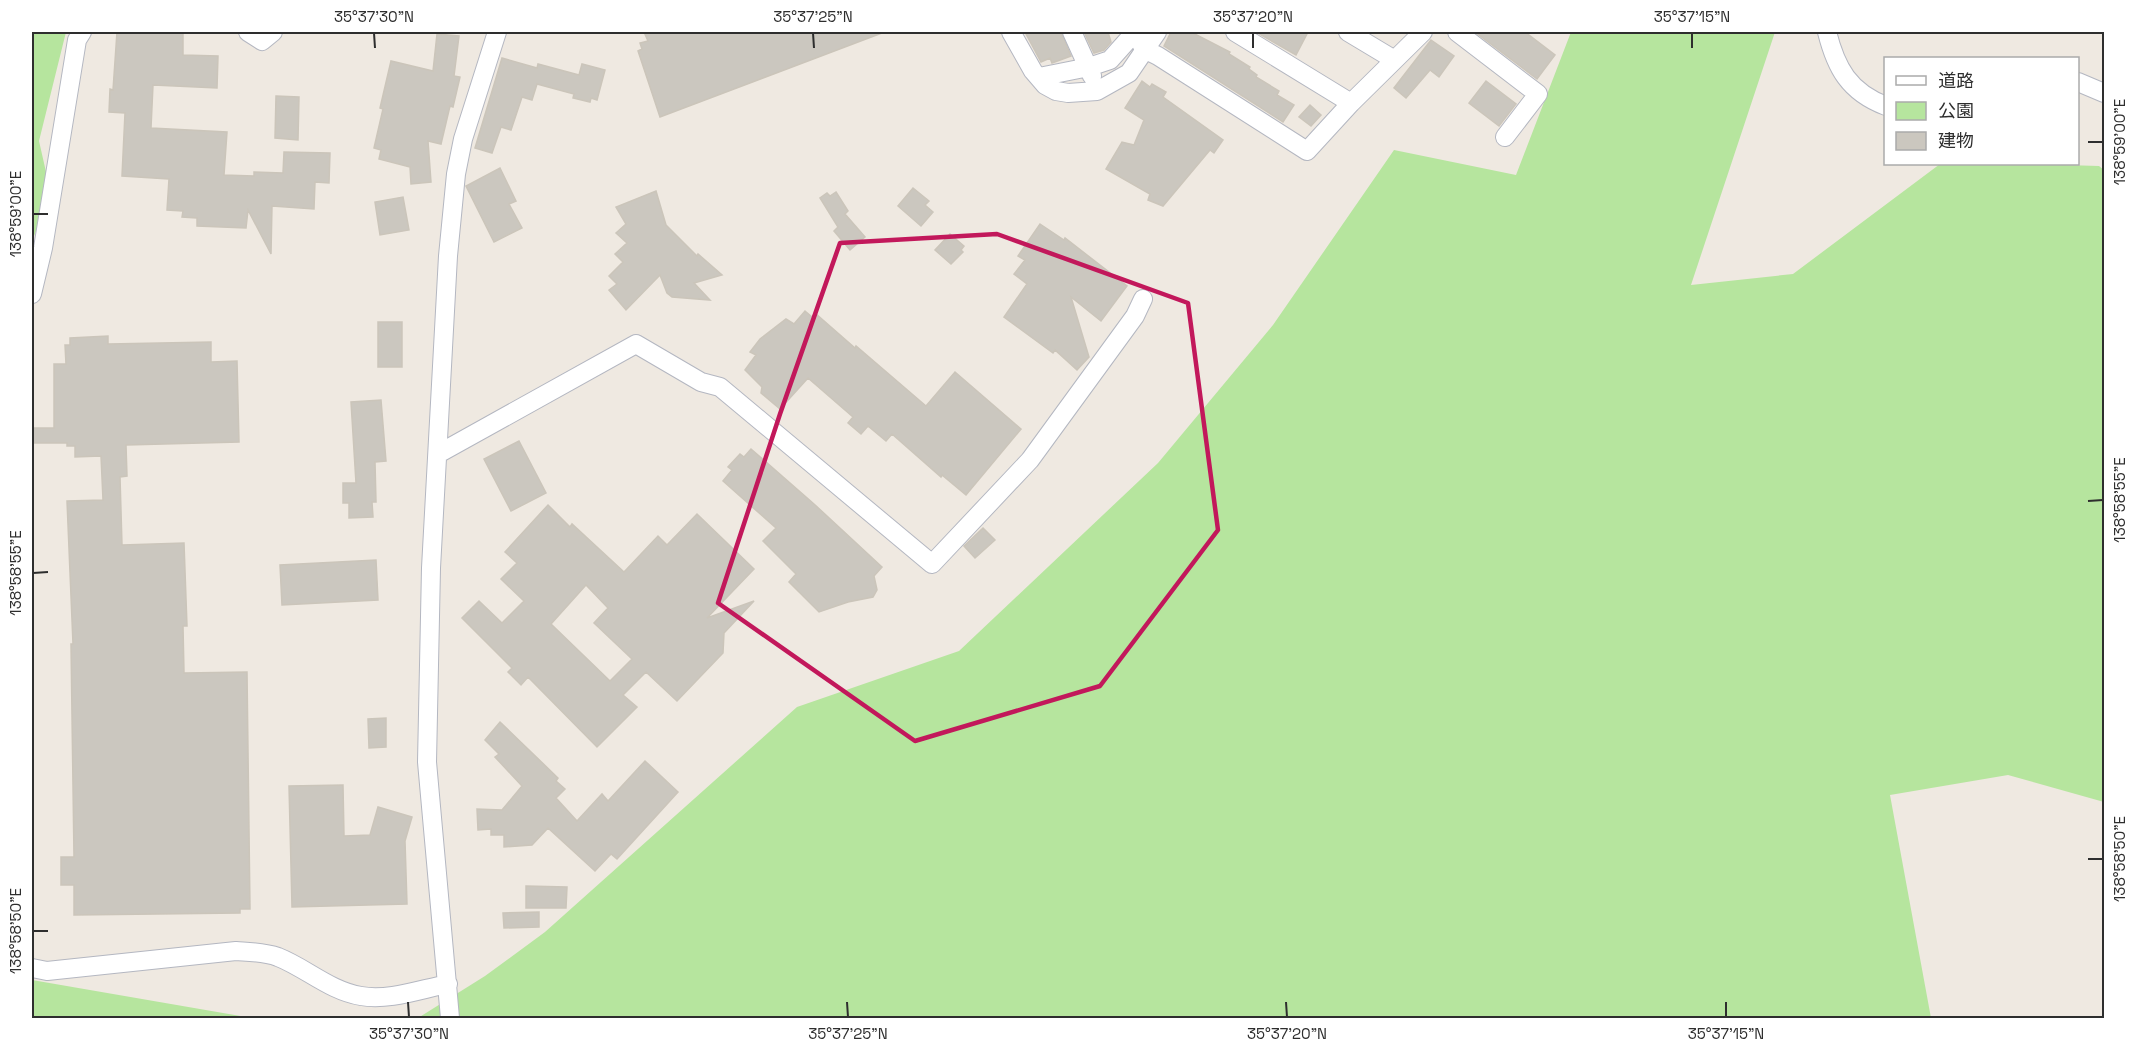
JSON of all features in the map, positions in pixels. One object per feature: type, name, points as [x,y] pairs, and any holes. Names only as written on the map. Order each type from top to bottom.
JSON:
[{"type":"street","points":[[32,294],[43,248],[77,40],[82,32]]},
{"type":"street","points":[[248,32],[262,41],[273,32]]},
{"type":"street","points":[[450,1018],[431,827],[427,762],[431,568],[448,256],[456,174],[463,140],[497,32]]},
{"type":"street","points":[[1011,32],[1038,77],[1056,91],[1068,93],[1097,91],[1130,73],[1157,32]]},
{"type":"street","points":[[1072,32],[1083,61],[1089,67],[1097,91]]},
{"type":"street","points":[[1038,77],[1089,67],[1110,60],[1135,32],[1144,49],[1307,151],[1422,32]]},
{"type":"street","points":[[1235,32],[1351,103]]},
{"type":"street","points":[[1348,32],[1393,60]]},
{"type":"street","points":[[1457,32],[1538,94],[1505,137]]},
{"type":"street","points":[[1827,32],[1833,56],[1844,76],[1858,91],[1874,102],[1884,105]]},
{"type":"street","points":[[2079,82],[2104,93]]},
{"type":"street","points":[[438,454],[636,344],[701,382],[720,387],[932,564],[1030,460],[1135,316],[1143,299]]},
{"type":"street","points":[[32,968],[57,970],[237,951],[256,952],[277,957],[339,990],[361,996],[381,997],[448,984]]},
{"type":"highlighted area","points":[[997,234],[1188,303],[1218,530],[1100,686],[915,741],[718,603],[780,414],[840,243]]},
{"type":"green space","points":[[32,32],[66,32],[39,141],[51,194],[32,241]]},
{"type":"green space","points":[[1571,32],[1775,32],[1691,285],[1793,274],[1939,165],[2099,166],[2104,170],[2104,802],[2008,775],[1890,795],[1931,1018],[418,1018],[485,976],[545,932],[797,707],[959,651],[1158,463],[1273,325],[1394,150],[1516,175]]},
{"type":"green space","points":[[32,980],[252,1018],[32,1018]]},
{"type":"building","points":[[117,32],[183,32],[183,55],[218,56],[217,88],[153,85],[151,128],[227,132],[224,175],[254,176],[254,172],[283,173],[284,152],[330,153],[329,183],[315,182],[314,209],[272,206],[271,254],[248,210],[246,228],[197,226],[197,218],[182,217],[183,211],[167,210],[169,179],[122,176],[125,113],[109,112]]},
{"type":"building","points":[[644,32],[882,33],[660,117],[638,51],[642,49],[640,43],[648,41]]},
{"type":"building","points":[[1025,32],[1061,32],[1071,56],[1052,63],[1050,58],[1041,62]]},
{"type":"building","points":[[1084,32],[1108,32],[1111,42],[1104,50],[1094,53]]},
{"type":"building","points":[[1171,32],[1191,32],[1230,52],[1229,54],[1250,67],[1249,69],[1257,75],[1256,77],[1279,91],[1277,95],[1294,105],[1283,122],[1164,46]]},
{"type":"building","points":[[1256,32],[1308,32],[1296,55]]},
{"type":"building","points":[[1475,32],[1525,32],[1555,55],[1537,79]]},
{"type":"building","points":[[437,34],[459,36],[454,76],[460,77],[441,144],[428,141],[431,182],[411,184],[410,167],[379,159],[381,150],[374,148],[383,109],[380,108],[391,61],[433,71]]},
{"type":"building","points":[[1431,40],[1454,56],[1439,77],[1430,70],[1406,98],[1394,88]]},
{"type":"building","points":[[502,58],[537,68],[538,64],[579,75],[582,64],[605,70],[597,100],[591,98],[590,102],[573,98],[574,94],[537,84],[532,100],[522,97],[511,130],[501,127],[492,153],[475,148]]},
{"type":"building","points":[[1142,81],[1150,87],[1152,84],[1166,92],[1163,97],[1223,140],[1214,153],[1210,150],[1163,206],[1148,200],[1150,194],[1106,169],[1122,142],[1134,145],[1144,120],[1125,108]]},
{"type":"building","points":[[1486,81],[1516,104],[1499,126],[1469,103]]},
{"type":"building","points":[[276,96],[299,97],[298,140],[275,138]]},
{"type":"building","points":[[1310,105],[1321,115],[1311,126],[1299,117]]},
{"type":"building","points":[[500,168],[516,201],[509,204],[522,228],[494,242],[466,186]]},
{"type":"building","points":[[913,188],[929,201],[925,205],[933,212],[921,226],[898,206]]},
{"type":"building","points":[[656,191],[666,225],[697,256],[698,254],[722,275],[694,283],[710,300],[672,297],[667,293],[660,275],[626,310],[609,290],[617,284],[609,276],[623,262],[615,254],[627,243],[616,233],[626,224],[616,207]]},
{"type":"building","points":[[836,192],[848,211],[845,214],[865,237],[850,250],[834,231],[838,227],[820,198],[827,193],[830,196]]},
{"type":"building","points":[[403,197],[409,230],[380,235],[375,202]]},
{"type":"building","points":[[1040,224],[1064,240],[1065,238],[1127,286],[1101,321],[1071,297],[1089,357],[1077,370],[1055,350],[1053,353],[1004,317],[1027,284],[1014,274],[1025,260],[1018,256]]},
{"type":"building","points":[[950,234],[964,246],[961,250],[963,252],[951,264],[935,250]]},
{"type":"building","points":[[805,311],[812,317],[815,313],[926,406],[955,372],[1021,429],[966,495],[942,475],[941,477],[892,434],[886,441],[868,426],[861,434],[848,423],[853,417],[808,378],[780,409],[761,393],[762,387],[745,370],[756,355],[750,352],[760,339],[786,319],[794,324]]},
{"type":"building","points":[[378,322],[402,322],[402,367],[378,367]]},
{"type":"building","points":[[108,336],[108,344],[211,342],[211,362],[237,361],[239,442],[126,445],[127,476],[120,477],[122,545],[184,543],[187,626],[183,626],[184,673],[247,672],[250,909],[240,909],[240,913],[74,915],[74,885],[61,885],[61,857],[74,857],[71,644],[73,644],[67,501],[103,500],[101,456],[75,457],[75,446],[67,446],[67,443],[32,443],[32,428],[54,428],[54,364],[66,364],[65,345],[70,345],[70,338]]},
{"type":"building","points":[[381,400],[386,461],[375,462],[376,502],[372,502],[373,517],[349,518],[349,503],[343,503],[343,483],[356,483],[351,402]]},
{"type":"building","points":[[519,441],[546,493],[511,511],[484,459]]},
{"type":"building","points":[[751,449],[882,567],[874,576],[877,590],[873,597],[848,602],[819,612],[789,582],[796,574],[763,541],[776,528],[723,481],[732,470],[728,467],[740,454],[744,457]]},
{"type":"building","points":[[548,505],[570,527],[572,524],[624,572],[658,536],[667,545],[697,514],[754,569],[707,618],[754,601],[724,633],[723,653],[677,701],[646,672],[623,695],[637,707],[597,747],[528,677],[521,685],[508,672],[512,668],[462,618],[479,601],[502,623],[524,601],[501,579],[517,563],[505,552]],"holes":[[[586,585],[608,608],[594,623],[632,659],[610,681],[551,624]]]},
{"type":"building","points":[[983,528],[995,540],[975,558],[964,546]]},
{"type":"building","points":[[376,560],[378,600],[282,605],[280,565]]},
{"type":"building","points":[[386,718],[386,747],[369,748],[368,719]]},
{"type":"building","points":[[500,722],[558,778],[556,781],[565,789],[556,798],[577,821],[602,794],[608,801],[645,761],[678,792],[617,859],[611,854],[595,871],[548,828],[532,845],[504,847],[504,835],[491,835],[491,829],[478,830],[477,809],[502,810],[522,786],[495,757],[499,754],[485,740]]},
{"type":"building","points":[[343,785],[344,836],[370,835],[378,807],[412,817],[405,841],[407,904],[292,907],[289,786]]},
{"type":"building","points":[[526,886],[567,887],[566,908],[526,908]]},
{"type":"building","points":[[539,912],[539,927],[504,928],[503,913]]}]
